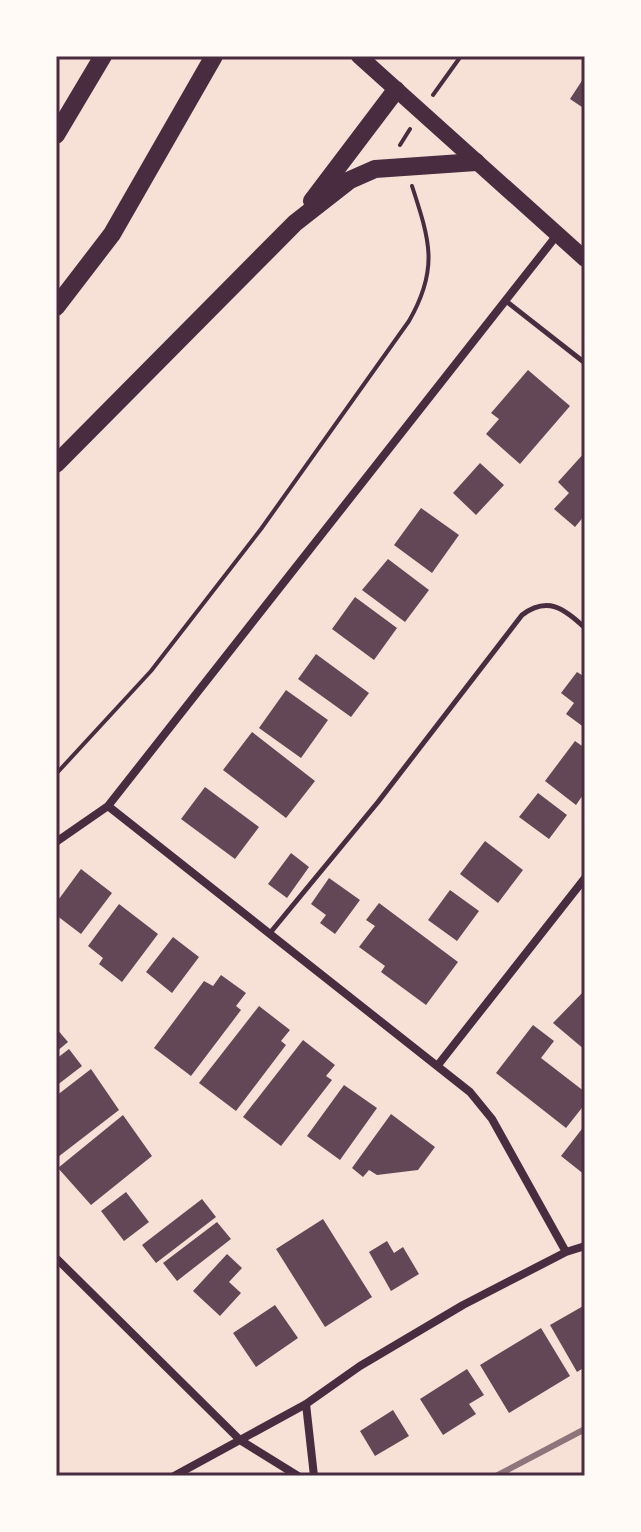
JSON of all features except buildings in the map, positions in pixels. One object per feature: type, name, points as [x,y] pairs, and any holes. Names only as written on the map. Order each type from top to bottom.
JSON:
[{"type":"highway","points":[[56,135],[103,56]]},
{"type":"highway","points":[[56,307],[112,234],[214,56]]},
{"type":"highway","points":[[295,223],[396,90]]},
{"type":"highway","points":[[56,464],[295,223],[350,180],[375,169],[401,165],[476,162]]},
{"type":"main road","points":[[359,56],[585,259]]},
{"type":"street","points":[[56,842],[108,806],[558,234]]},
{"type":"street","points":[[108,806],[470,1092],[492,1119],[566,1252]]},
{"type":"street","points":[[438,1065],[585,878]]},
{"type":"street","points":[[174,1476],[306,1404],[360,1366],[463,1305],[566,1252],[585,1246]]},
{"type":"street","points":[[56,1258],[240,1440],[298,1476]]},
{"type":"street","points":[[306,1404],[314,1476]]},
{"type":"lane","points":[[506,301],[585,363]]},
{"type":"lane","points":[[270,933],[378,802],[522,615],[537,604],[551,605],[585,628]]},
{"type":"path","points":[[56,774],[151,671],[364,389],[417,309],[426,287],[431,258],[413,188],[397,152],[402,142]]},
{"type":"railway","points":[[496,1476],[585,1429]]}]
